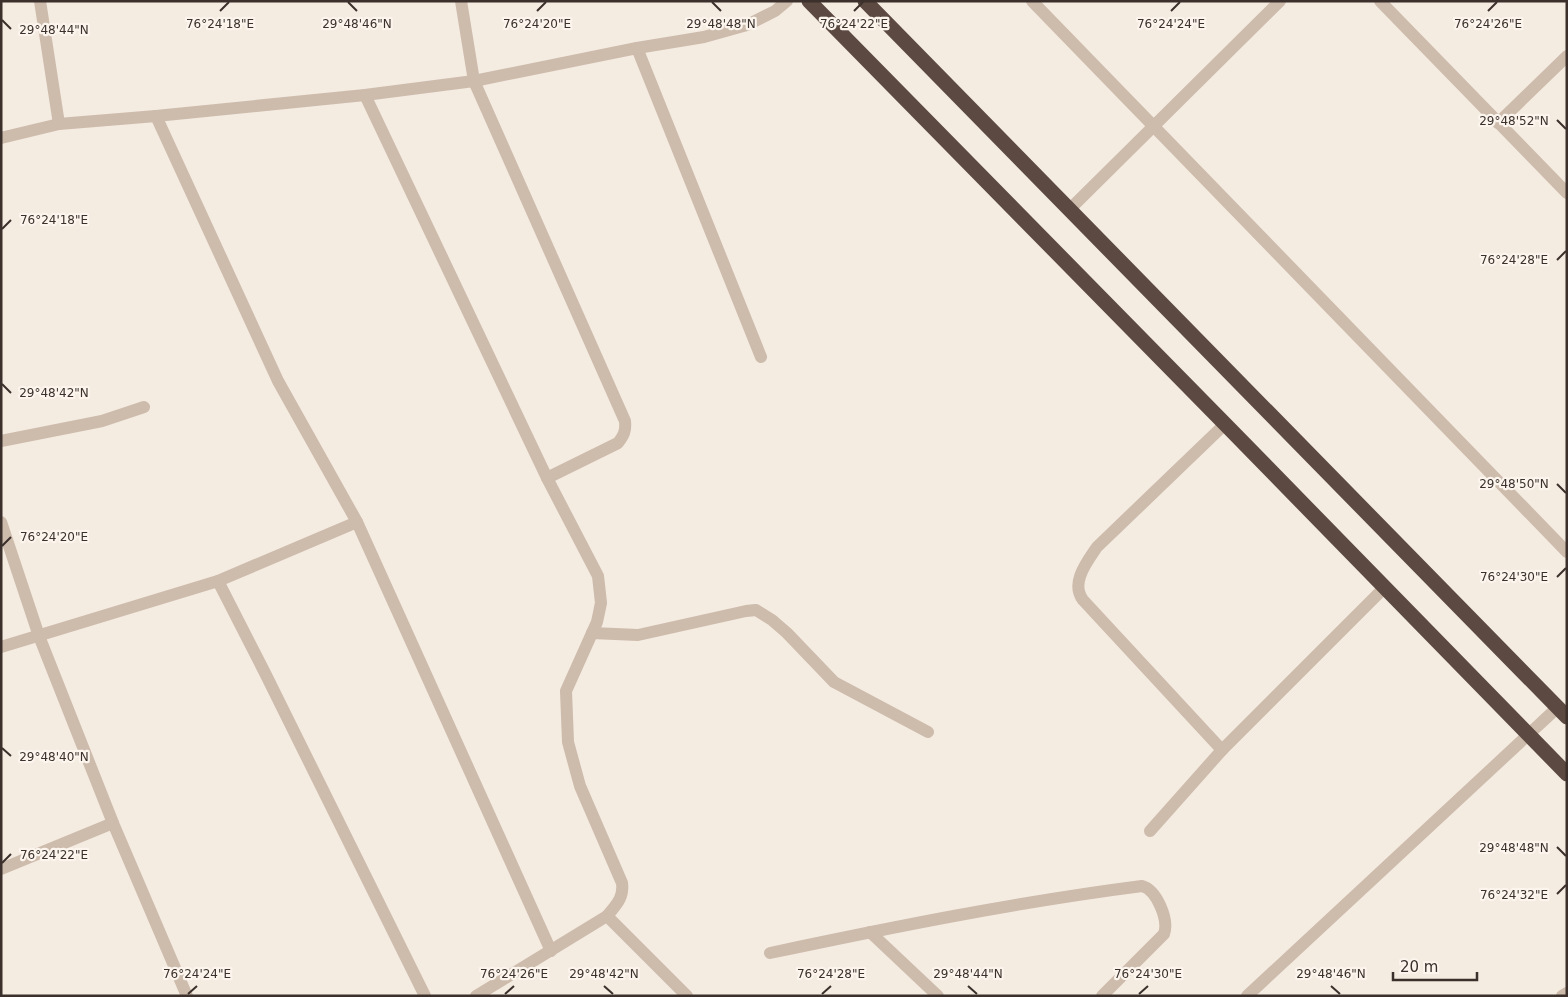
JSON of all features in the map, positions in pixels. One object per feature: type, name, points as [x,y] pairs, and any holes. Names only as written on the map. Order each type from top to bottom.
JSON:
[{"type":"highway","points":[[809,1],[1567,774]]},
{"type":"highway","points":[[865,1],[1562,712]]},
{"type":"street","points":[[40,1],[59,124]]},
{"type":"street","points":[[462,1],[474,81],[625,421],[624,435],[618,442],[548,478]]},
{"type":"street","points":[[1,138],[59,124],[365,95],[474,81],[637,48],[704,37],[747,25],[775,11],[787,1]]},
{"type":"street","points":[[1032,1],[1567,552]]},
{"type":"street","points":[[1070,210],[1280,1]]},
{"type":"street","points":[[1380,1],[1567,193]]},
{"type":"street","points":[[637,48],[761,357]]},
{"type":"street","points":[[1498,123],[1567,56]]},
{"type":"street","points":[[365,95],[548,478],[598,576],[601,603],[597,622],[566,691],[568,742],[580,786],[622,883],[623,891],[620,899],[607,916],[476,996]]},
{"type":"street","points":[[156,116],[278,381],[357,522],[550,951]]},
{"type":"street","points":[[1,441],[102,421],[144,407]]},
{"type":"street","points":[[1222,750],[1083,600],[1077,590],[1086,563],[1097,547],[1225,424]]},
{"type":"street","points":[[1,522],[38,636],[113,823],[187,996]]},
{"type":"street","points":[[1,647],[218,581],[357,522]]},
{"type":"street","points":[[218,581],[425,996]]},
{"type":"street","points":[[1150,831],[1222,750],[1385,587]]},
{"type":"street","points":[[592,633],[638,635],[756,610],[766,615],[787,633],[834,682],[928,732]]},
{"type":"street","points":[[1247,996],[1528,736],[1562,712]]},
{"type":"street","points":[[1,869],[113,823]]},
{"type":"street","points":[[770,953],[870,932],[1102,891],[1147,887],[1156,895],[1166,926],[1164,934],[1102,996]]},
{"type":"street","points":[[607,916],[687,996]]},
{"type":"street","points":[[870,932],[938,996]]},
{"type":"street","points":[[1562,996],[1567,993]]}]
